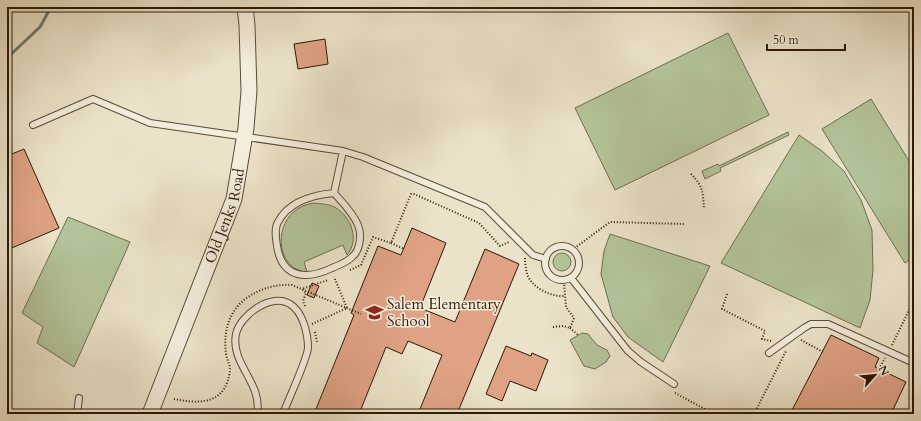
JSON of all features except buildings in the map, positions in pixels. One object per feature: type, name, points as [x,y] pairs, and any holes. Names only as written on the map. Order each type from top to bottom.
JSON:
[{"type":"street","name":"Old Jenks Road","points":[[150,414],[234,198],[245,137],[249,70],[245,7]]},
{"type":"lane","points":[[33,125],[93,99],[150,123],[343,151],[363,157],[485,207],[533,255],[546,259]]},
{"type":"lane","points":[[334,193],[343,151]]},
{"type":"lane","points":[[334,193],[349,210],[359,226],[360,244],[354,256],[324,272],[310,276],[302,276],[291,272],[284,265],[278,252],[276,239],[277,224],[285,210],[300,201],[315,195],[334,193]]},
{"type":"lane","points":[[562,246],[577,254],[579,265],[575,275],[564,280],[554,278],[550,275],[546,265],[546,259],[548,254],[557,247],[562,246]]},
{"type":"lane","points":[[571,278],[628,351],[641,362],[674,384]]},
{"type":"lane","points":[[257,414],[257,394],[238,360],[235,349],[236,334],[242,319],[256,308],[276,301],[291,304],[299,315],[307,333],[308,350],[283,414]]},
{"type":"lane","points":[[769,353],[795,337],[811,324],[828,324],[914,363]]},
{"type":"lane","points":[[77,414],[79,398]]},
{"type":"path","points":[[691,174],[703,191],[704,209]]},
{"type":"path","points":[[391,243],[409,197],[414,194],[479,223],[500,246],[511,241]]},
{"type":"path","points":[[572,250],[610,222],[685,224]]},
{"type":"path","points":[[347,271],[361,265],[373,237],[404,249]]},
{"type":"path","points":[[524,257],[528,276],[541,290],[550,295],[565,296]]},
{"type":"path","points":[[302,289],[341,274]]},
{"type":"path","points":[[334,277],[347,308]]},
{"type":"path","points":[[564,280],[566,307],[574,318],[570,328]]},
{"type":"path","points":[[308,292],[361,314]]},
{"type":"path","points":[[727,294],[722,309],[765,331],[762,339],[766,341],[776,339]]},
{"type":"path","points":[[879,369],[914,300]]},
{"type":"path","points":[[312,324],[347,308]]},
{"type":"path","points":[[553,327],[563,326],[570,328],[578,335]]},
{"type":"path","points":[[754,414],[787,348],[795,337],[823,352]]},
{"type":"path","points":[[671,390],[714,414]]},
{"type":"green space","points":[[728,33],[769,115],[615,190],[575,108]]},
{"type":"green space","points":[[871,99],[914,169],[914,257],[905,263],[822,129]]},
{"type":"green space","points":[[788,132],[789,135],[720,168],[721,171],[705,179],[702,171],[718,164],[719,166]]},
{"type":"green space","points":[[799,135],[822,151],[844,171],[861,200],[872,230],[873,270],[870,300],[860,328],[721,263]]},
{"type":"green space","points":[[314,203],[325,204],[336,208],[346,217],[352,229],[353,243],[347,255],[343,245],[304,262],[307,272],[295,268],[287,261],[282,250],[281,238],[284,226],[290,215],[300,207]]},
{"type":"green space","points":[[68,217],[130,242],[74,367],[37,343],[43,327],[22,313]]},
{"type":"green space","points":[[610,234],[710,266],[663,362],[628,337],[613,317],[601,274],[604,251]]},
{"type":"green space","points":[[558,253],[566,253],[571,258],[569,269],[566,271],[558,271],[553,266],[553,258]]},
{"type":"green space","points":[[582,333],[588,334],[597,345],[607,350],[610,356],[606,362],[595,369],[584,366],[570,340]]},
{"type":"waterway","points":[[7,58],[40,27],[51,7]]},
{"type":"place","name":"Salem Elementary School","points":[[374,313]]}]
